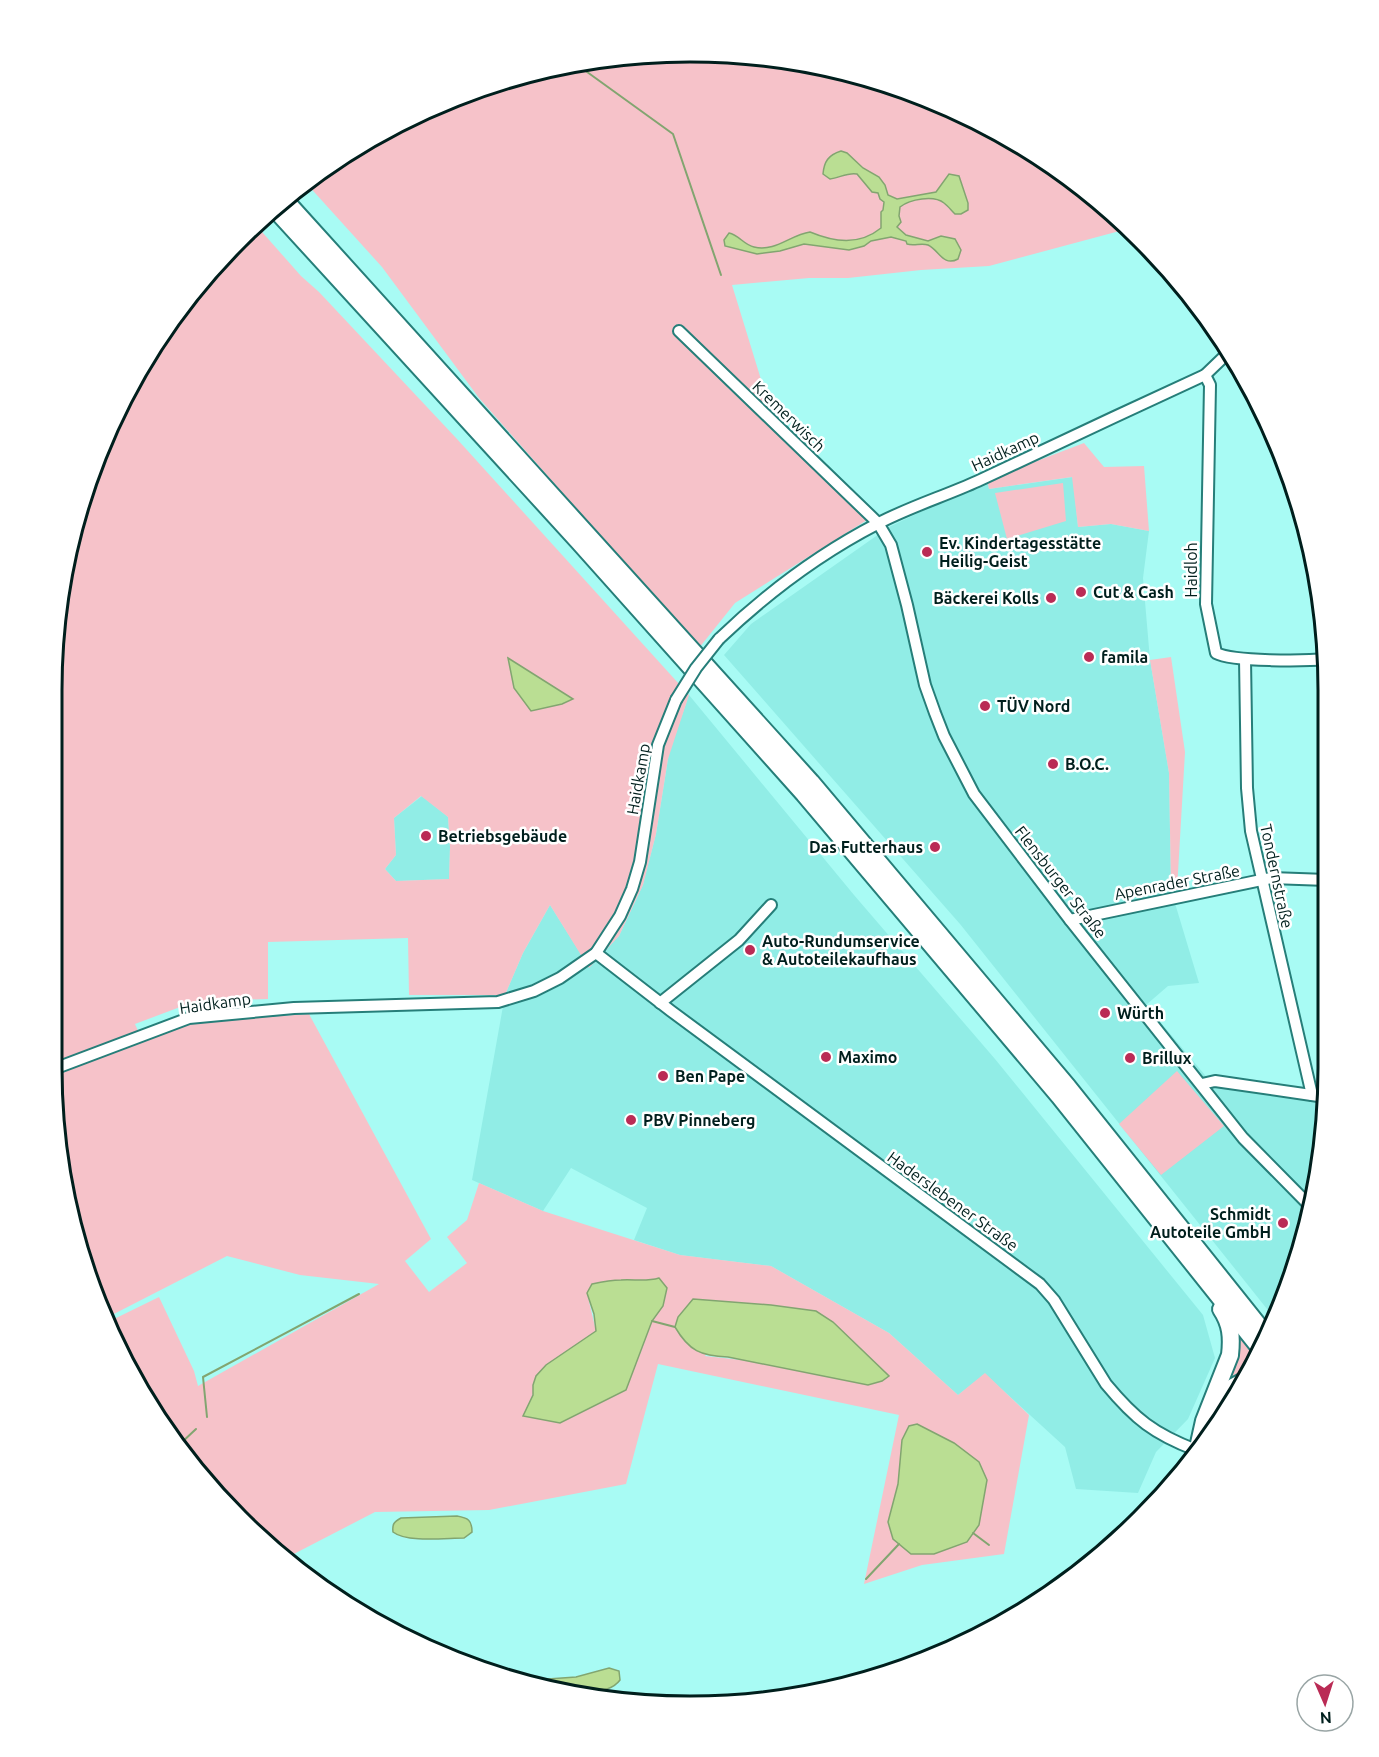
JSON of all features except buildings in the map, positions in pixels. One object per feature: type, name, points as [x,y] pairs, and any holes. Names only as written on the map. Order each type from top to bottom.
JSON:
[{"type":"highway","points":[[290,205],[811,782],[1068,1086],[1261,1327]]},
{"type":"highway","points":[[279,214],[579,542],[804,794],[995,1019],[1195,1264],[1255,1341]]},
{"type":"highway","points":[[1195,1264],[1229,1322],[1231,1332],[1227,1363],[1201,1432]]},
{"type":"highway","points":[[1209,1410],[1228,1390]]},
{"type":"street","name":"Kremerwisch","points":[[679,331],[879,523]]},
{"type":"street","name":"Haidkamp","points":[[62,1066],[189,1018],[294,1008],[506,1001],[560,978],[596,953],[620,916],[632,889],[640,862],[658,745],[676,700],[696,668],[719,639],[746,613],[791,578],[879,523],[976,481],[1205,375],[1222,358]]},
{"type":"street","name":"Haidloh","points":[[1205,375],[1210,386],[1206,604],[1216,653],[1224,657],[1317,659]]},
{"type":"street","name":"Flensburger Straße","points":[[879,523],[891,545],[925,686],[944,736],[974,794],[1070,920],[1243,1138],[1303,1200]]},
{"type":"street","name":"Tondernstraße","points":[[1245,658],[1247,788],[1251,831],[1312,1095]]},
{"type":"street","name":"Apenrader Straße","points":[[1070,920],[1261,880],[1318,879]]},
{"type":"street","points":[[660,1003],[739,940],[771,905]]},
{"type":"street","name":"Haderslebener Straße","points":[[596,953],[660,1003],[1040,1284],[1054,1300],[1106,1384],[1116,1396],[1151,1429],[1170,1440],[1190,1447]]},
{"type":"street","points":[[1202,1084],[1215,1081],[1317,1096]]},
{"type":"shaded area","points":[[648,63],[731,63],[771,67],[852,83],[891,95],[930,109],[1004,146],[1072,191],[1119,231],[989,266],[732,285],[778,435],[867,520],[735,603],[699,648],[479,398],[382,267],[311,188],[376,146],[449,109],[527,83],[608,67]]},
{"type":"shaded area","points":[[841,151],[879,177],[888,195],[897,199],[936,192],[949,174],[959,176],[968,210],[955,214],[940,201],[916,200],[900,207],[901,222],[897,227],[906,235],[928,241],[941,236],[955,239],[961,250],[958,259],[949,261],[928,245],[909,245],[906,241],[891,237],[871,241],[864,246],[849,250],[804,244],[780,251],[757,254],[725,246],[724,240],[729,233],[750,246],[762,248],[810,232],[837,240],[855,240],[873,234],[881,228],[881,212],[884,202],[878,193],[872,192],[857,174],[830,179],[823,174],[828,160]]},
{"type":"shaded area","points":[[261,230],[301,276],[319,292],[457,439],[689,695],[668,759],[656,834],[643,885],[619,936],[589,968],[550,905],[523,953],[505,995],[409,995],[408,938],[268,942],[268,999],[196,1001],[135,1024],[143,1042],[191,1022],[309,1014],[431,1239],[405,1261],[429,1292],[467,1263],[447,1237],[467,1220],[479,1183],[543,1211],[680,1255],[771,1266],[889,1333],[958,1395],[985,1373],[1029,1415],[1004,1554],[922,1565],[864,1584],[899,1415],[658,1364],[626,1484],[489,1510],[375,1512],[293,1554],[245,1512],[191,1450],[146,1381],[114,1319],[159,1297],[194,1371],[198,1386],[379,1284],[300,1275],[227,1256],[112,1315],[83,1230],[67,1149],[63,1109],[63,648],[67,608],[83,527],[109,449],[126,412],[167,341],[191,307],[217,275]],"holes":[[[421,796],[448,817],[449,879],[396,881],[385,869],[396,855],[394,818]],[[637,1280],[648,1282],[663,1306],[652,1321],[640,1354],[592,1406],[560,1423],[523,1416],[546,1365],[596,1331],[587,1293]],[[734,1303],[816,1311],[833,1322],[888,1376],[705,1356]],[[917,1424],[933,1434],[949,1548],[934,1554],[888,1522],[898,1484],[902,1440]]]},
{"type":"shaded area","points":[[1084,443],[1104,467],[1144,466],[1149,531],[1111,524],[1078,527],[1072,477],[989,489],[987,480]]},
{"type":"shaded area","points":[[1073,477],[1078,527],[1111,524],[1149,531],[1143,578],[1150,660],[1169,773],[1171,890],[1199,983],[1168,986],[1146,1005],[1215,1087],[1316,1102],[1312,1149],[1296,1230],[1269,1311],[960,924],[724,655],[751,624],[889,527],[987,480],[989,489]]},
{"type":"shaded area","points":[[1063,483],[1066,521],[1007,539],[995,493]]},
{"type":"shaded area","points":[[1171,657],[1185,752],[1177,890],[1171,890],[1169,773],[1150,660]]},
{"type":"shaded area","points":[[508,658],[573,699],[531,711],[514,688]]},
{"type":"shaded area","points":[[689,695],[854,895],[995,1059],[1203,1315],[1215,1358],[1188,1419],[1156,1452],[1138,1493],[1076,1489],[1065,1447],[985,1374],[958,1395],[889,1333],[771,1266],[680,1255],[634,1240],[647,1208],[571,1168],[543,1211],[472,1180],[505,995],[523,953],[550,905],[589,967],[619,936],[643,885],[656,834],[669,753]]},
{"type":"shaded area","points":[[422,796],[448,817],[449,879],[396,881],[385,869],[396,855],[394,818]]},
{"type":"shaded area","points":[[1177,1071],[1224,1126],[1161,1175],[1119,1124]]},
{"type":"shaded area","points":[[659,1278],[667,1288],[663,1306],[652,1321],[626,1390],[560,1423],[523,1416],[533,1395],[536,1376],[546,1365],[596,1331],[594,1314],[587,1293],[592,1284],[614,1280]]},
{"type":"shaded area","points":[[693,1299],[816,1311],[833,1322],[889,1376],[882,1381],[868,1385],[697,1351],[685,1342],[675,1327],[678,1317]]},
{"type":"shaded area","points":[[1235,1331],[1250,1351],[1233,1383],[1225,1379]]},
{"type":"shaded area","points":[[917,1424],[954,1443],[979,1462],[987,1480],[979,1525],[967,1542],[934,1554],[911,1554],[893,1539],[888,1522],[898,1484],[902,1440],[909,1426]]},
{"type":"shaded area","points":[[457,1516],[467,1519],[471,1525],[472,1532],[464,1538],[417,1539],[407,1538],[393,1532],[394,1524],[401,1518]]},
{"type":"shaded area","points":[[609,1668],[619,1671],[620,1680],[612,1687],[604,1689],[549,1679],[576,1677]]},
{"type":"waterway","points":[[585,71],[673,134],[721,275]]},
{"type":"waterway","points":[[207,1417],[203,1377],[359,1294]]},
{"type":"waterway","points":[[652,1321],[675,1327]]},
{"type":"waterway","points":[[184,1440],[196,1429]]},
{"type":"waterway","points":[[973,1533],[989,1545]]},
{"type":"waterway","points":[[866,1579],[899,1544]]},
{"type":"place","name":"Ev. Kindertagesstätte Heilig-Geist","points":[[927,552]]},
{"type":"place","name":"Cut & Cash","points":[[1081,592]]},
{"type":"place","name":"Bäckerei Kolls","points":[[1051,598]]},
{"type":"place","name":"famila","points":[[1089,657]]},
{"type":"place","name":"TÜV Nord","points":[[985,706]]},
{"type":"place","name":"B.O.C.","points":[[1053,764]]},
{"type":"place","name":"Betriebsgebäude","points":[[426,836]]},
{"type":"place","name":"Das Futterhaus","points":[[935,847]]},
{"type":"place","name":"Auto-Rundumservice & Autoteilekaufhaus","points":[[750,950]]},
{"type":"place","name":"Würth","points":[[1105,1013]]},
{"type":"place","name":"Maximo","points":[[826,1057]]},
{"type":"place","name":"Brillux","points":[[1130,1058]]},
{"type":"place","name":"Ben Pape","points":[[663,1076]]},
{"type":"place","name":"PBV Pinneberg","points":[[631,1120]]},
{"type":"place","name":"Schmidt Autoteile GmbH","points":[[1283,1223]]}]
